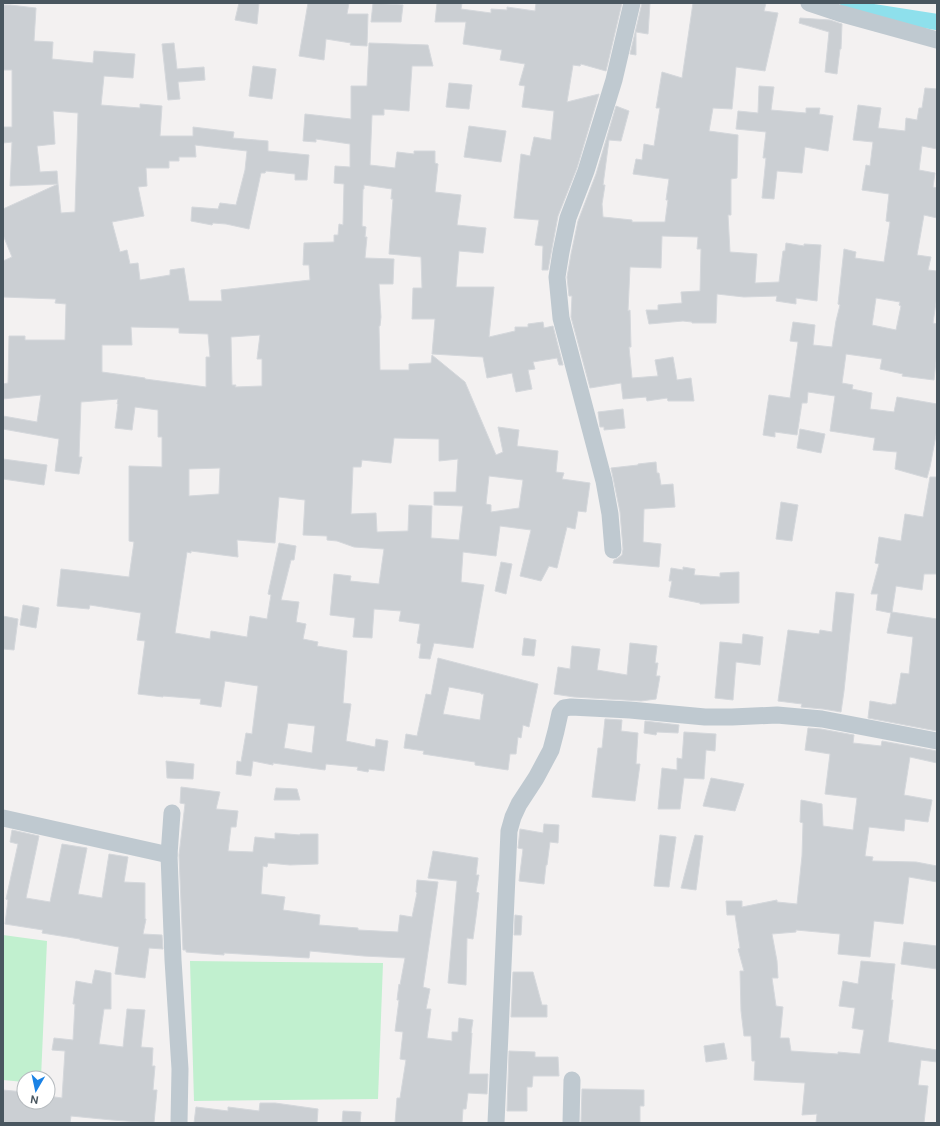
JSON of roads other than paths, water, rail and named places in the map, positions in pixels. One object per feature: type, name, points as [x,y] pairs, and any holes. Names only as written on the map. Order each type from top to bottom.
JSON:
[{"type":"street","points":[[613,550],[610,514],[604,481],[561,318],[557,277],[568,218],[586,171],[614,80],[632,3]]},
{"type":"street","points":[[809,3],[839,13],[935,34]]},
{"type":"street","points":[[496,1123],[509,831],[512,817],[536,778],[550,750],[560,713],[564,708],[608,709],[705,717],[777,715],[815,718],[937,741]]},
{"type":"street","points":[[172,813],[169,855],[173,960],[180,1069],[180,1123]]},
{"type":"street","points":[[3,818],[169,855]]},
{"type":"street","points":[[571,1123],[572,1080]]},
{"type":"waterway","points":[[848,3],[873,12],[937,22]]}]
